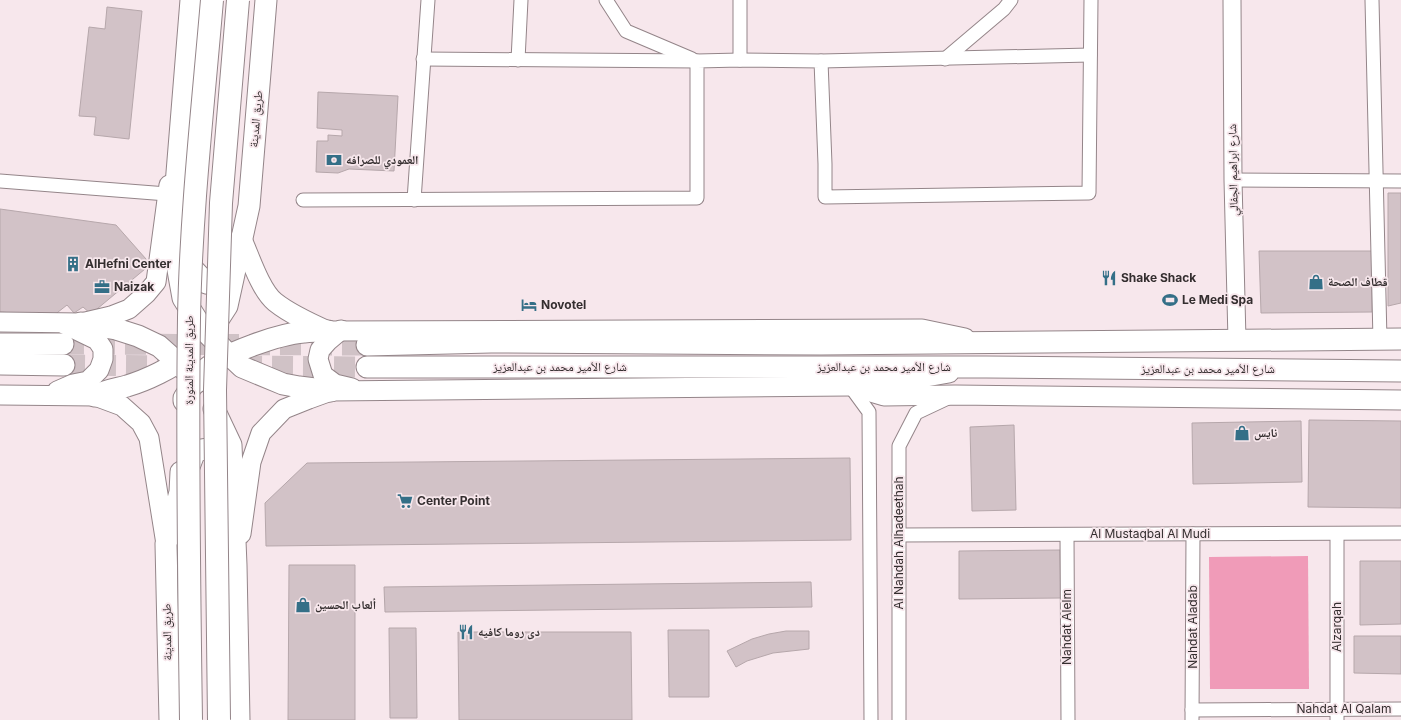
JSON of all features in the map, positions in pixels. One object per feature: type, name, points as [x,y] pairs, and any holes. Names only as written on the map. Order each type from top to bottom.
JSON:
[{"type":"highway","name":"طريق المدينة المنورة","points":[[191,720],[189,317],[194,201],[212,0]]},
{"type":"highway","points":[[219,720],[215,390],[221,202],[238,0]]},
{"type":"main road","points":[[71,323],[111,316],[129,309],[146,294],[156,282],[172,190],[181,114],[191,0]]},
{"type":"main road","name":"طريق المدينة","points":[[241,236],[248,206],[266,0]]},
{"type":"main road","points":[[172,190],[190,265],[206,283],[214,284],[228,276],[241,236]]},
{"type":"main road","points":[[172,190],[176,259],[179,283],[183,298],[208,334],[229,356],[242,367],[283,384],[331,391],[850,386],[898,382],[986,367]]},
{"type":"main road","points":[[241,236],[261,283],[274,301],[294,314],[335,331]]},
{"type":"main road","points":[[95,396],[100,393],[128,386],[152,376],[178,362],[197,348],[227,306],[241,236]]},
{"type":"main road","points":[[0,322],[71,323],[116,329],[138,336],[159,346],[178,362],[196,381],[207,397],[224,428],[231,445],[236,565],[239,720]]},
{"type":"main road","points":[[46,395],[73,384],[88,381],[99,370],[103,359],[103,349],[97,340],[71,323]]},
{"type":"main road","points":[[180,492],[184,398],[196,381],[208,368],[229,356],[258,343],[303,332],[922,329],[986,343]]},
{"type":"main road","points":[[335,331],[320,350],[318,359],[323,375],[334,384],[361,391]]},
{"type":"main road","name":"شارع الأمير محمد بن عبدالعزيز","points":[[368,345],[491,342],[821,344],[1401,339]]},
{"type":"main road","points":[[0,344],[64,354],[0,364]]},
{"type":"main road","name":"شارع الأمير محمد بن عبدالعزيز","points":[[367,367],[986,367],[1401,371]]},
{"type":"main road","points":[[850,386],[884,396],[955,395],[1397,398]]},
{"type":"main road","points":[[236,565],[251,462],[261,433],[284,409],[331,391]]},
{"type":"main road","points":[[0,395],[95,396],[122,406],[141,423],[150,438],[166,544]]},
{"type":"main road","points":[[180,492],[195,452],[207,449],[220,456],[232,493]]},
{"type":"main road","name":"طريق المدينة","points":[[170,720],[166,544],[180,492]]},
{"type":"street","points":[[414,200],[428,0]]},
{"type":"street","points":[[518,60],[521,0]]},
{"type":"street","points":[[606,0],[626,31],[697,62]]},
{"type":"street","points":[[740,0],[740,60]]},
{"type":"street","points":[[945,59],[1004,9],[1011,0]]},
{"type":"street","points":[[821,61],[826,164],[825,197],[1089,193],[1091,0]]},
{"type":"street","name":"شارع ابراهيم الجفالي","points":[[1232,0],[1233,180],[1237,340]]},
{"type":"street","points":[[1372,0],[1380,340]]},
{"type":"street","points":[[423,59],[697,62],[740,60],[821,61],[945,59],[1090,55]]},
{"type":"street","points":[[303,200],[697,198],[697,62]]},
{"type":"street","points":[[1233,180],[1401,180]]},
{"type":"street","points":[[0,181],[172,190]]},
{"type":"street","points":[[850,386],[869,412],[871,720]]},
{"type":"street","name":"Al Nahdah Alhadeethah","points":[[899,720],[899,446],[916,414],[955,395]]},
{"type":"street","name":"Al Mustaqbal Al Mudi","points":[[899,535],[1401,533]]},
{"type":"street","name":"Nahdat Alelm","points":[[1067,534],[1068,720]]},
{"type":"street","name":"Nahdat Aladab","points":[[1192,715],[1193,534]]},
{"type":"street","name":"Alzarqah","points":[[1337,534],[1337,715]]},
{"type":"street","name":"Nahdat Al Qalam","points":[[1192,715],[1337,715],[1362,714],[1401,709]]},
{"type":"shaded area","points":[[1308,556],[1309,689],[1210,689],[1209,557]]},
{"type":"building","points":[[107,7],[142,11],[129,139],[94,135],[96,117],[79,116],[89,27],[105,29]]},
{"type":"building","points":[[318,92],[398,96],[394,171],[349,169],[338,173],[316,172],[317,141],[328,141],[328,135],[342,136],[342,130],[317,128]]},
{"type":"building","points":[[1388,193],[1401,193],[1401,303],[1388,306]]},
{"type":"building","name":"AlHefni Center","points":[[0,209],[116,225],[146,259],[145,269],[91,314],[83,307],[74,313],[67,305],[53,316],[0,312]]},
{"type":"building","name":"قطاف الصحة","points":[[1259,251],[1372,251],[1372,312],[1261,313]]},
{"type":"building","points":[[1309,420],[1401,421],[1401,508],[1308,507]]},
{"type":"building","points":[[1301,421],[1302,482],[1193,484],[1192,423]]},
{"type":"building","points":[[1014,425],[1016,510],[972,511],[970,427]]},
{"type":"building","points":[[850,458],[851,540],[266,546],[265,503],[307,463]]},
{"type":"building","points":[[1060,550],[1061,598],[959,599],[959,551]]},
{"type":"building","points":[[1360,561],[1401,561],[1401,624],[1360,625]]},
{"type":"building","points":[[289,565],[355,565],[355,720],[288,720]]},
{"type":"building","points":[[811,582],[812,607],[385,612],[384,587]]},
{"type":"building","points":[[389,628],[416,628],[417,718],[390,718]]},
{"type":"building","points":[[668,630],[709,630],[709,697],[669,697]]},
{"type":"building","points":[[786,631],[809,631],[809,649],[773,653],[747,661],[736,667],[727,651],[752,639]]},
{"type":"building","points":[[458,632],[631,632],[632,720],[459,720]]},
{"type":"building","points":[[1354,636],[1401,636],[1401,674],[1354,673]]},
{"type":"tunnel","points":[[63,344],[367,345]]},
{"type":"tunnel","points":[[64,365],[179,366]]},
{"type":"tunnel","points":[[241,366],[367,367]]},
{"type":"place","name":"العمودي للصرافه","points":[[334,160]]},
{"type":"place","name":"AlHefni Center","points":[[73,264]]},
{"type":"place","name":"Shake Shack","points":[[1109,278]]},
{"type":"place","name":"قطاف الصحة","points":[[1316,282]]},
{"type":"place","name":"Naizak","points":[[102,287]]},
{"type":"place","name":"Le Medi Spa","points":[[1170,300]]},
{"type":"place","name":"Novotel","points":[[529,305]]},
{"type":"place","name":"نايس","points":[[1242,433]]},
{"type":"place","name":"Center Point","points":[[405,501]]},
{"type":"place","name":"ألعاب الحسين","points":[[303,605]]},
{"type":"place","name":"دى روما كافيه","points":[[466,632]]}]
